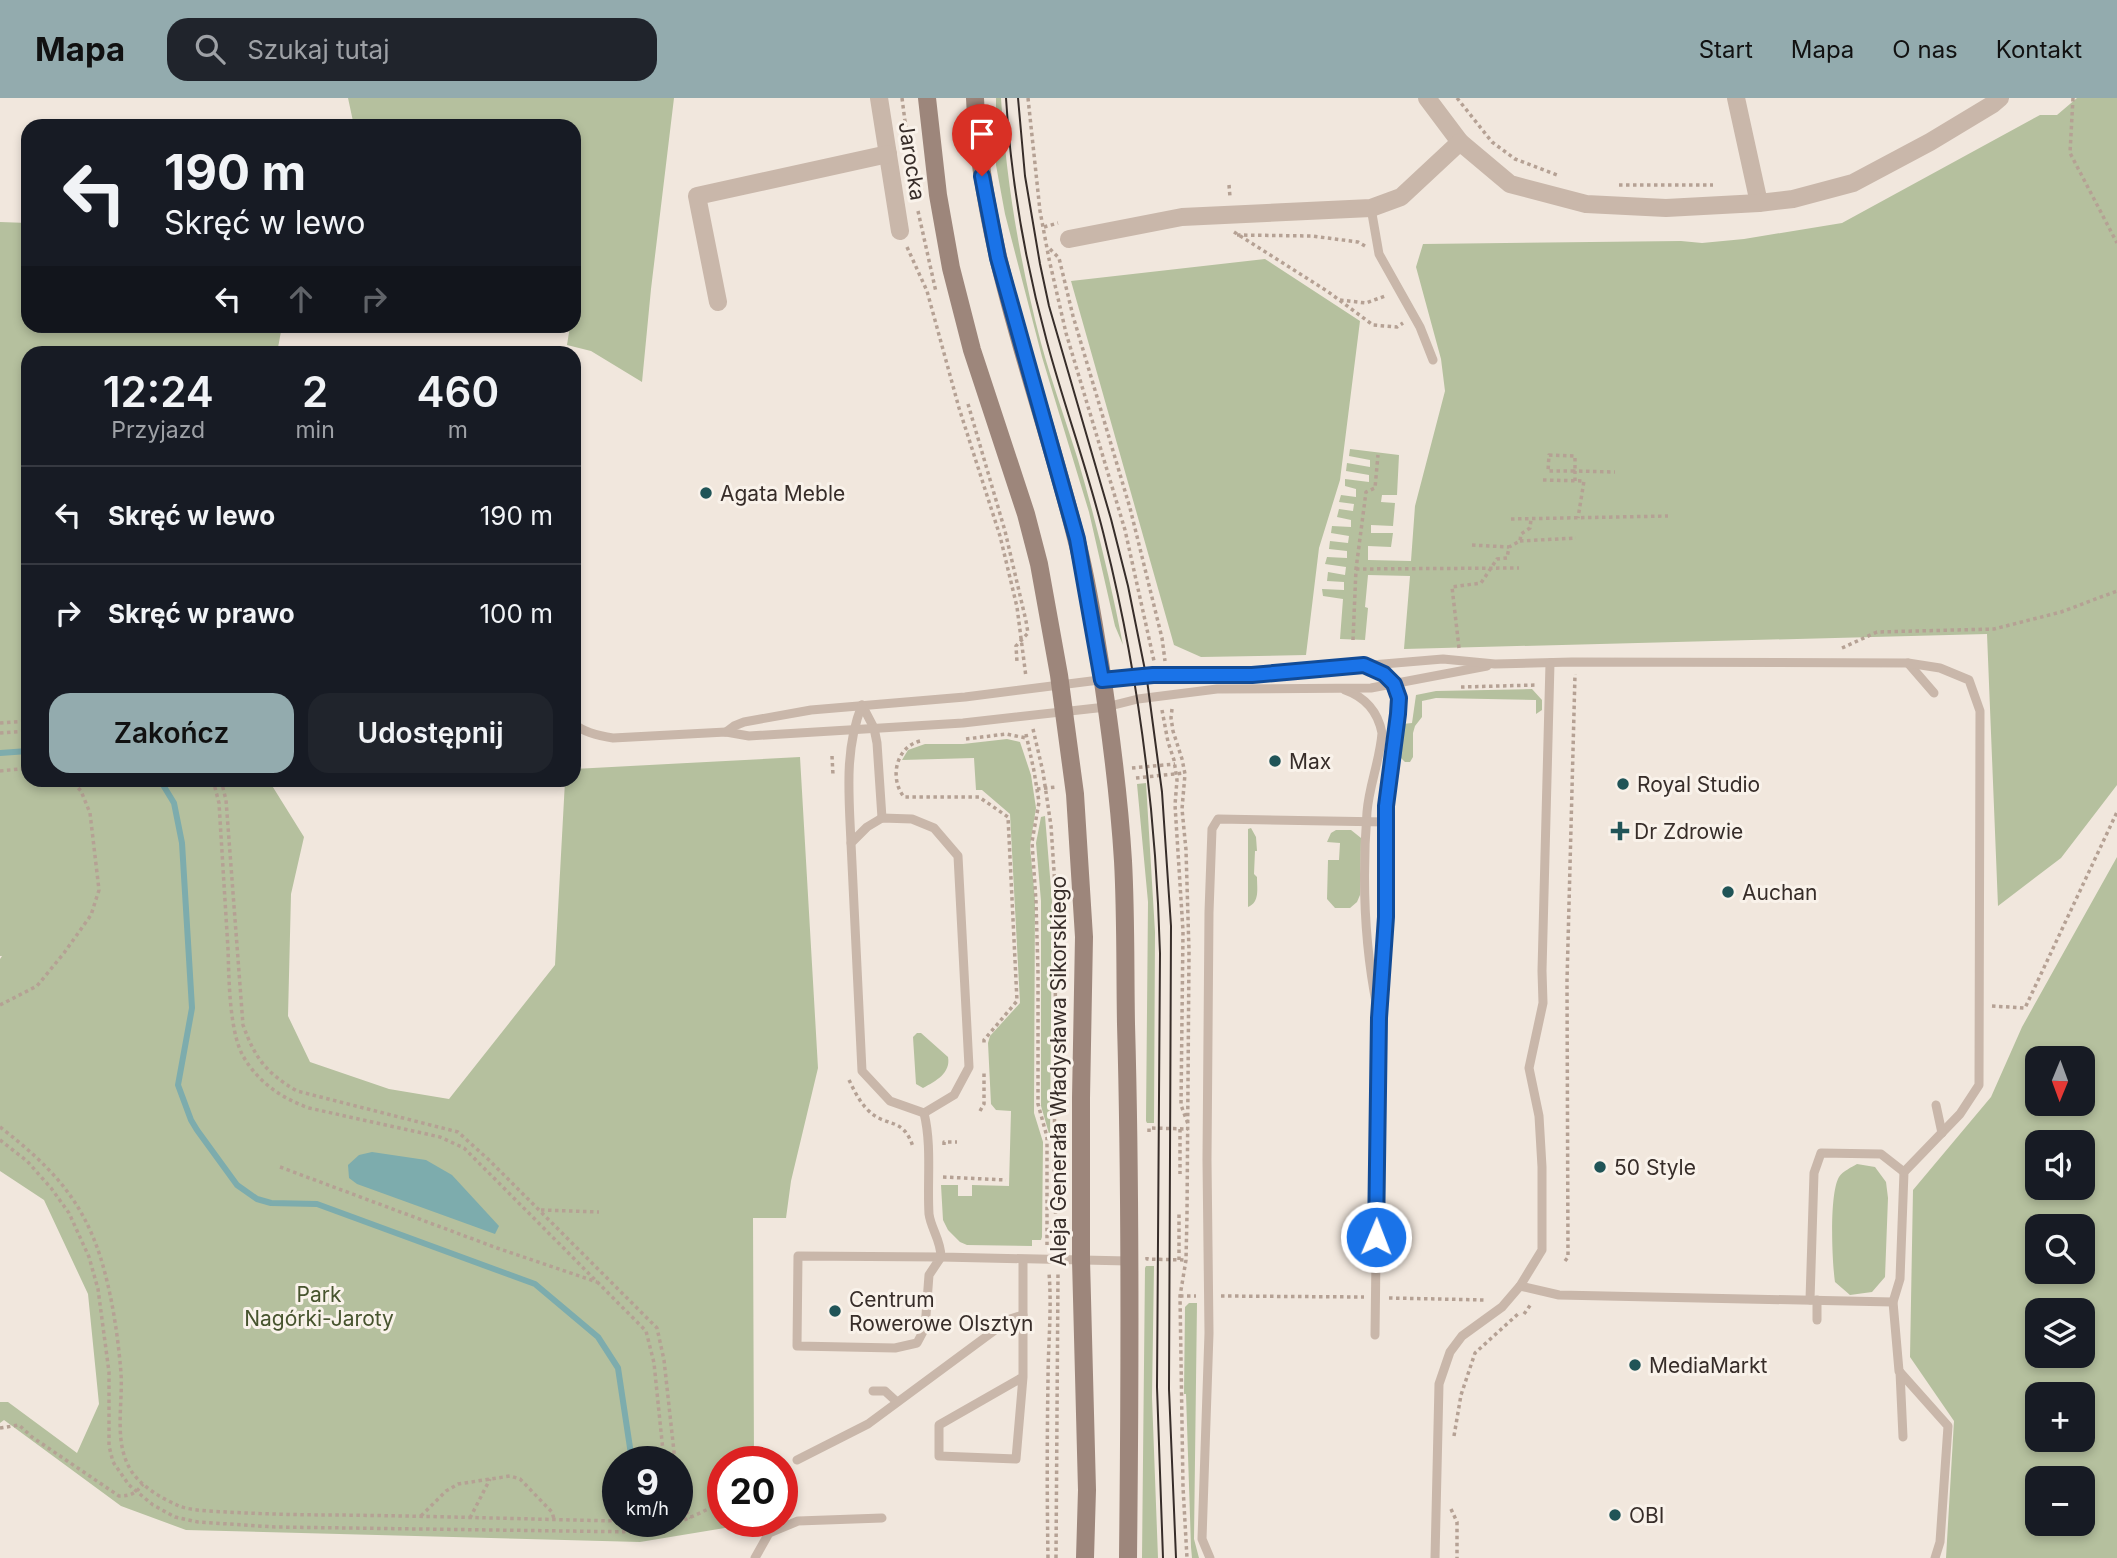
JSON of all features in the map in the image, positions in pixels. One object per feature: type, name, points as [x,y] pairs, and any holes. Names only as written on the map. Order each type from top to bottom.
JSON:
[{"type":"main road","name":"Aleja Generała Władysława Sikorskiego","points":[[927,98],[938,195],[951,268],[972,350],[1026,514],[1049,612],[1075,794],[1084,937],[1081,1260],[1087,1490],[1085,1558]]},
{"type":"main road","points":[[975,98],[979,155],[990,226],[1077,539],[1106,707],[1123,860],[1129,1102],[1128,1558]]},
{"type":"street","name":"Jarocka","points":[[879,98],[900,231]]},
{"type":"street","points":[[1427,98],[1460,142],[1510,184],[1587,204],[1666,208],[1793,199],[1853,183],[1930,142],[2000,98]]},
{"type":"street","points":[[1736,98],[1759,202]]},
{"type":"street","points":[[1069,240],[1182,217],[1371,208],[1401,197],[1460,142]]},
{"type":"street","points":[[718,302],[697,196],[888,154]]},
{"type":"lane","points":[[1371,208],[1379,254],[1413,315],[1433,360]]},
{"type":"lane","points":[[726,732],[744,722],[811,710],[965,697],[1102,680],[1153,675],[1252,675],[1443,659],[1495,664],[1909,663],[1940,668],[1969,680],[1980,711],[1979,1085],[1960,1114],[1904,1172],[1900,1279],[1893,1302],[1903,1437]]},
{"type":"lane","points":[[1435,1558],[1439,1384],[1450,1352],[1462,1336],[1503,1307],[1542,1251],[1539,1116],[1529,1068],[1542,1003],[1550,663]]},
{"type":"lane","points":[[1909,663],[1934,693]]},
{"type":"lane","points":[[581,728],[613,738],[726,732],[749,736],[944,724],[1106,707],[1138,699],[1217,689],[1371,688],[1495,664]]},
{"type":"lane","points":[[1364,665],[1380,671],[1394,684],[1398,694],[1399,711],[1386,799],[1385,929],[1379,1018],[1375,1335]]},
{"type":"lane","points":[[1339,688],[1363,699],[1376,714],[1381,726],[1381,740],[1367,810],[1365,915],[1369,968],[1379,1018]]},
{"type":"lane","points":[[862,705],[874,728],[882,818]]},
{"type":"lane","points":[[862,705],[853,730],[848,772],[862,1071],[890,1101],[925,1113]]},
{"type":"lane","points":[[851,844],[867,827],[882,818],[912,819],[934,828],[958,856],[969,1067],[954,1095],[925,1113]]},
{"type":"lane","points":[[1210,1557],[1202,1539],[1209,1333],[1208,966],[1212,829],[1219,819],[1386,822]]},
{"type":"lane","points":[[1936,1105],[1942,1133]]},
{"type":"lane","points":[[925,1113],[928,1130],[930,1219],[941,1245],[941,1257],[929,1275],[925,1328],[917,1343],[895,1348],[797,1346],[798,1256],[941,1257],[1128,1261]]},
{"type":"lane","points":[[1817,1320],[1814,1300],[1814,1173],[1821,1153],[1881,1154],[1904,1172]]},
{"type":"lane","points":[[1023,1260],[1023,1377],[1016,1459],[939,1457],[939,1425],[1023,1377]]},
{"type":"lane","points":[[1520,1286],[1559,1296],[1893,1302]]},
{"type":"lane","points":[[798,1459],[868,1424],[1010,1319],[1023,1315]]},
{"type":"lane","points":[[1899,1371],[1948,1426],[1940,1542],[1934,1558]]},
{"type":"lane","points":[[873,1391],[885,1391],[897,1402]]},
{"type":"lane","points":[[755,1558],[769,1533],[798,1521],[883,1518]]},
{"type":"path","points":[[1028,98],[1040,211],[1049,259],[1066,333],[1125,530],[1155,663]]},
{"type":"path","points":[[1457,98],[1492,142],[1515,159],[1560,176]]},
{"type":"path","points":[[2073,98],[2070,153],[2117,243]]},
{"type":"path","points":[[1229,185],[1230,197],[1235,201]]},
{"type":"path","points":[[1610,185],[1725,185]]},
{"type":"path","points":[[900,231],[927,291],[959,408],[1000,536],[1017,607],[1023,656]]},
{"type":"path","points":[[1379,254],[1358,242],[1312,236],[1237,235],[1340,300],[1373,325],[1396,327],[1413,315]]},
{"type":"path","points":[[1048,248],[1059,258],[1073,316],[1130,508],[1166,664]]},
{"type":"path","points":[[1340,300],[1366,303],[1385,296],[1393,279]]},
{"type":"path","points":[[1353,640],[1356,569],[1366,492],[1374,488],[1378,455]]},
{"type":"path","points":[[1575,481],[1575,471],[1575,456],[1549,455],[1548,471],[1575,471],[1615,472]]},
{"type":"path","points":[[1543,480],[1584,481],[1578,518]]},
{"type":"path","points":[[1511,519],[1668,516]]},
{"type":"path","points":[[1520,541],[1521,534],[1530,528],[1531,519]]},
{"type":"path","points":[[1472,545],[1509,547],[1520,541],[1576,538]]},
{"type":"path","points":[[1458,660],[1460,648],[1452,587],[1481,583],[1497,559],[1507,558],[1509,547]]},
{"type":"path","points":[[1356,569],[1520,568]]},
{"type":"path","points":[[1813,662],[1877,632],[1994,629],[2061,612],[2117,590]]},
{"type":"path","points":[[1564,1261],[1568,1256],[1567,981],[1575,668]]},
{"type":"path","points":[[1172,706],[1173,731],[1184,773],[1182,808],[1189,951],[1186,1260],[1181,1296],[1182,1443],[1187,1558]]},
{"type":"path","points":[[1162,710],[1176,774],[1175,805],[1183,938],[1181,1105],[1188,1126]]},
{"type":"path","points":[[0,723],[21,722]]},
{"type":"path","points":[[0,733],[21,732]]},
{"type":"path","points":[[955,739],[1006,734],[1026,736],[1039,806],[1032,842],[1038,972],[1038,1104],[1047,1137],[1047,1259],[1051,1328],[1048,1357],[1048,1558]]},
{"type":"path","points":[[1034,738],[1044,778],[1051,827],[1056,901],[1054,1192],[1059,1236],[1056,1558]]},
{"type":"path","points":[[928,740],[913,743],[903,750],[899,757],[896,772],[898,789],[904,797],[979,797],[1008,817],[1017,1001],[984,1040],[984,1051]]},
{"type":"path","points":[[1135,768],[1175,764]]},
{"type":"path","points":[[0,771],[21,769]]},
{"type":"path","points":[[1136,778],[1184,773]]},
{"type":"path","points":[[1044,778],[1054,777]]},
{"type":"path","points":[[0,1005],[37,986],[91,915],[99,890],[90,813],[78,787]]},
{"type":"path","points":[[215,787],[219,803],[230,993],[242,1054],[257,1075],[276,1094],[309,1108],[440,1137],[464,1148],[646,1331],[652,1350],[662,1446]]},
{"type":"path","points":[[223,787],[226,800],[243,1025],[253,1051],[278,1080],[312,1097],[458,1132],[657,1328],[664,1360],[673,1446]]},
{"type":"path","points":[[1037,789],[1056,787]]},
{"type":"path","points":[[1981,1005],[2025,1008],[2117,812]]},
{"type":"path","points":[[980,1111],[984,1104],[984,1069]]},
{"type":"path","points":[[1149,1135],[1149,1128],[1180,1129],[1188,1126]]},
{"type":"path","points":[[0,1127],[34,1153],[61,1181],[78,1205],[100,1256],[109,1288],[121,1374],[121,1447],[130,1469],[143,1484],[160,1496],[181,1507],[276,1515],[602,1520]]},
{"type":"path","points":[[1180,1129],[1180,1174]]},
{"type":"path","points":[[0,1140],[27,1161],[51,1188],[69,1213],[89,1257],[98,1289],[109,1372],[109,1446],[113,1462],[129,1485],[153,1505],[175,1517],[198,1522],[275,1527],[602,1531]]},
{"type":"path","points":[[944,1154],[944,1142],[957,1142]]},
{"type":"path","points":[[943,1166],[943,1178],[1006,1180]]},
{"type":"path","points":[[280,1167],[599,1283]]},
{"type":"path","points":[[539,1210],[599,1212]]},
{"type":"path","points":[[1179,1214],[1179,1260]]},
{"type":"path","points":[[1147,1254],[1147,1259],[1186,1260]]},
{"type":"path","points":[[1181,1296],[1491,1301]]},
{"type":"path","points":[[1454,1432],[1461,1395],[1475,1353],[1531,1304]]},
{"type":"path","points":[[0,1428],[19,1424],[32,1437],[119,1496],[137,1492],[143,1484]]},
{"type":"path","points":[[420,1517],[446,1491],[458,1484],[510,1476],[520,1479],[552,1512],[554,1519]]},
{"type":"path","points":[[470,1518],[490,1479]]},
{"type":"path","points":[[1448,1502],[1457,1522],[1457,1558]]},
{"type":"green space","points":[[348,98],[674,98],[642,382],[591,351],[581,348],[581,346],[567,345],[569,333],[581,333],[581,119],[352,119]]},
{"type":"green space","points":[[996,98],[1001,98],[1010,191],[1033,313],[1091,506],[1123,645],[1115,626],[1089,512],[1042,357],[1005,214],[996,165]]},
{"type":"green space","points":[[2077,98],[2117,98],[2117,785],[2061,858],[1998,906],[1987,634],[1404,649],[1410,576],[1368,575],[1365,640],[1340,639],[1343,599],[1323,596],[1322,589],[1344,590],[1344,582],[1327,581],[1328,572],[1345,575],[1346,567],[1325,564],[1327,557],[1347,558],[1347,551],[1329,549],[1330,541],[1348,543],[1349,536],[1331,533],[1332,526],[1351,527],[1351,520],[1337,517],[1339,509],[1353,511],[1354,504],[1339,502],[1341,495],[1356,497],[1356,489],[1345,486],[1345,479],[1369,482],[1369,475],[1346,471],[1347,463],[1370,467],[1370,460],[1349,456],[1350,449],[1399,455],[1397,495],[1382,495],[1381,502],[1395,503],[1393,526],[1371,525],[1371,533],[1393,533],[1391,547],[1368,546],[1368,560],[1411,561],[1415,506],[1445,391],[1441,359],[1416,267],[1423,244],[1702,243],[1842,223],[2040,115],[2057,115]]},
{"type":"green space","name":"Park Nagórki-Jaroty","points":[[0,222],[21,223],[21,333],[281,333],[278,346],[21,346],[21,787],[273,787],[304,837],[291,894],[288,1016],[310,1062],[389,1089],[449,1099],[555,965],[565,787],[581,787],[581,769],[800,757],[818,1068],[791,1181],[786,1218],[753,1218],[754,1446],[707,1446],[707,1531],[693,1533],[693,1446],[602,1446],[602,1537],[670,1537],[640,1542],[186,1530],[121,1506],[4,1420],[0,1423],[0,1402],[8,1402],[77,1453],[99,1404],[88,1294],[44,1200],[0,1171]]},
{"type":"green space","points":[[1265,259],[1360,321],[1340,480],[1319,548],[1306,655],[1201,657],[1174,645],[1071,281]]},
{"type":"green space","points":[[1532,689],[1542,700],[1542,710],[1536,714],[1536,700],[1436,698],[1422,701],[1422,717],[1413,733],[1413,757],[1410,762],[1405,762],[1399,756],[1403,724],[1412,723],[1416,695],[1436,691]]},
{"type":"green space","points":[[1007,739],[1020,742],[1031,775],[1036,808],[1030,846],[1035,900],[1034,1113],[1043,1142],[1042,1237],[1041,1240],[1032,1240],[1032,1246],[967,1245],[960,1242],[948,1230],[943,1220],[941,1185],[958,1185],[958,1196],[972,1196],[972,1185],[1009,1186],[1011,1111],[996,1110],[991,1104],[988,1043],[990,1036],[1020,1003],[1010,814],[982,790],[976,790],[974,758],[902,760],[908,750],[925,744],[963,744]]},
{"type":"green space","points":[[1146,783],[1155,932],[1154,1123],[1146,1121],[1148,902],[1137,784]]},
{"type":"green space","points":[[1045,816],[1052,901],[1050,1137],[1041,1106],[1041,901],[1036,843],[1041,817]]},
{"type":"green space","points":[[1251,828],[1256,837],[1254,874],[1257,877],[1257,890],[1254,902],[1248,907],[1248,829]]},
{"type":"green space","points":[[1336,830],[1351,830],[1361,838],[1360,895],[1350,908],[1335,908],[1327,899],[1328,860],[1339,860],[1340,843],[1327,842],[1331,833]]},
{"type":"green space","points":[[2117,857],[2117,1558],[1946,1558],[1954,1421],[1910,1357],[1913,1190],[1991,1097],[2022,1027]]},
{"type":"green space","points":[[921,1033],[948,1057],[945,1072],[923,1088],[916,1084],[913,1037]]},
{"type":"green space","points":[[1857,1164],[1875,1167],[1886,1182],[1888,1198],[1885,1277],[1872,1292],[1850,1295],[1835,1282],[1833,1212],[1839,1177]]},
{"type":"green space","points":[[1146,1266],[1154,1266],[1152,1397],[1158,1558],[1142,1558]]},
{"type":"green space","points":[[1189,1303],[1197,1303],[1194,1539],[1199,1558],[1192,1558],[1184,1394],[1185,1307]]},
{"type":"water","points":[[372,1152],[426,1160],[452,1175],[499,1226],[495,1234],[357,1184],[349,1178],[348,1165],[359,1155]]},
{"type":"waterway","points":[[0,753],[21,752]]},
{"type":"waterway","points":[[164,787],[174,803],[182,843],[192,1008],[178,1085],[197,1130],[237,1185],[257,1199],[271,1203],[317,1204],[535,1284],[598,1337],[618,1368],[630,1446]]},
{"type":"tram line","points":[[1006,98],[1015,191],[1032,282],[1061,392],[1092,490],[1117,591],[1136,694],[1150,797],[1160,953],[1157,1387],[1163,1558]]},
{"type":"tram line","points":[[1018,98],[1025,176],[1040,264],[1049,306],[1128,586],[1147,680],[1162,792],[1171,926],[1169,1389],[1176,1558]]},
{"type":"place","name":"Agata Meble","points":[[706,493]]},
{"type":"place","name":"Max","points":[[1275,761]]},
{"type":"place","name":"Royal Studio","points":[[1623,784]]},
{"type":"place","name":"Dr Zdrowie","points":[[1620,831]]},
{"type":"place","name":"Auchan","points":[[1728,892]]},
{"type":"place","name":"50 Style","points":[[1600,1167]]},
{"type":"place","name":"Centrum Rowerowe Olsztyn","points":[[835,1311]]},
{"type":"place","name":"MediaMarkt","points":[[1635,1365]]},
{"type":"place","name":"OBI","points":[[1615,1515]]},
{"type":"route","points":[[982,176],[998,258],[1077,539],[1102,680],[1153,675],[1252,675],[1364,665],[1380,671],[1397,688],[1399,711],[1386,806],[1386,917],[1379,1018],[1376,1237]]}]
